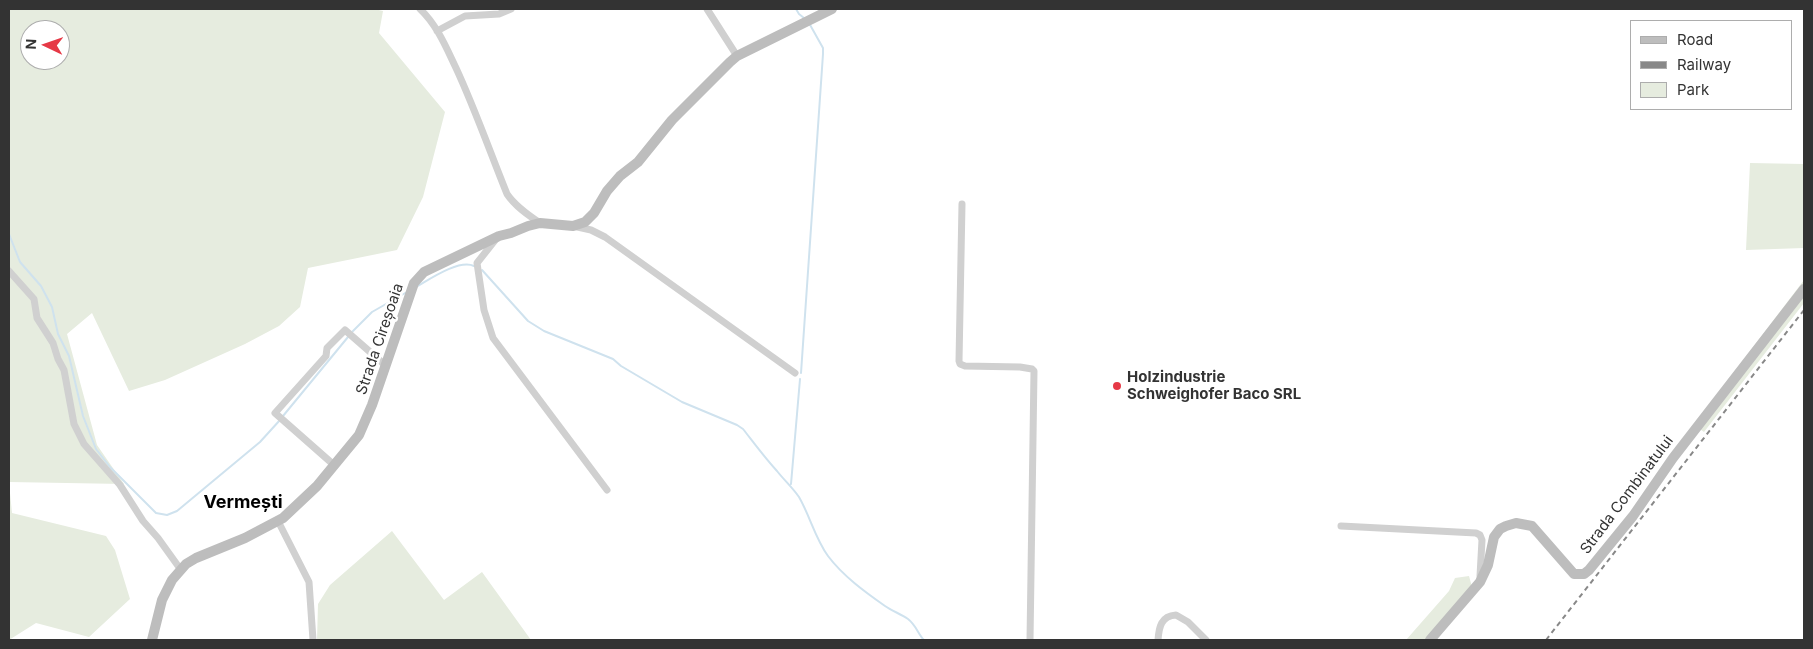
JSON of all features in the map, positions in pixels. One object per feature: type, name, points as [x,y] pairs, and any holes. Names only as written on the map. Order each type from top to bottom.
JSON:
[{"type":"street","points":[[420,9],[437,31],[473,103],[507,194],[511,200],[540,223]]},
{"type":"street","points":[[437,31],[465,16],[499,14],[511,9]]},
{"type":"street","points":[[708,9],[737,56]]},
{"type":"street","points":[[573,226],[585,222],[589,218],[607,190],[620,176],[638,162],[672,120],[737,56],[832,9]]},
{"type":"street","points":[[962,204],[960,364],[965,366],[1020,367],[1034,371],[1030,640]]},
{"type":"street","name":"Strada Cireșoaia","points":[[152,640],[162,600],[168,586],[181,570],[196,558],[245,538],[290,513],[359,435],[372,405],[414,284],[421,275],[499,236],[528,226],[540,223],[573,226]]},
{"type":"street","points":[[573,226],[591,230],[605,237],[796,373]]},
{"type":"street","points":[[499,236],[477,263],[484,310],[493,338],[607,490]]},
{"type":"street","points":[[9,271],[34,300],[36,318],[53,344],[64,370],[74,424],[84,444],[120,485],[143,521],[181,570]]},
{"type":"street","name":"Strada Combinatului","points":[[1430,640],[1480,582],[1488,565],[1494,537],[1500,529],[1516,523],[1528,524],[1534,528],[1574,574],[1584,574],[1589,570],[1633,516],[1674,458],[1804,289]]},
{"type":"street","points":[[334,465],[274,413],[326,356],[327,348],[345,330],[385,364]]},
{"type":"street","points":[[278,521],[309,582],[313,640]]},
{"type":"street","points":[[1341,526],[1476,533],[1480,535],[1482,540],[1480,582]]},
{"type":"street","points":[[1158,640],[1162,621],[1168,616],[1176,615],[1188,622],[1206,640]]},
{"type":"green space","points":[[9,9],[374,9],[383,11],[379,33],[445,112],[423,197],[397,250],[308,268],[300,307],[279,326],[245,344],[165,380],[129,391],[92,313],[67,334],[97,445],[124,484],[9,482]]},
{"type":"green space","points":[[1750,163],[1804,164],[1804,248],[1746,250]]},
{"type":"green space","points":[[1804,280],[1804,303],[1704,432],[1694,425]]},
{"type":"green space","points":[[9,483],[12,513],[106,536],[115,550],[130,599],[89,637],[36,623],[9,640]]},
{"type":"green space","points":[[392,531],[444,600],[482,572],[531,640],[317,640],[318,604],[330,585]]},
{"type":"green space","points":[[1469,576],[1472,587],[1435,640],[1406,640],[1449,591],[1455,578]]},
{"type":"waterway","points":[[796,9],[804,18]]},
{"type":"waterway","points":[[801,373],[823,54],[823,48],[809,23]]},
{"type":"waterway","points":[[9,234],[20,262],[41,286],[52,307],[58,334],[69,356],[83,416],[96,449],[110,467],[156,513],[167,515],[177,511],[260,442],[280,420]]},
{"type":"waterway","points":[[416,287],[453,267],[461,265],[474,266]]},
{"type":"waterway","points":[[482,270],[528,321],[544,331],[613,359],[621,366],[682,402],[743,429],[799,497],[820,542],[834,563],[847,577],[870,595],[908,619],[924,640]]},
{"type":"waterway","points":[[351,333],[372,312],[407,292]]},
{"type":"waterway","points":[[283,416],[348,337]]},
{"type":"waterway","points":[[791,484],[800,379]]},
{"type":"railway","points":[[1546,640],[1804,310]]},
{"type":"place","name":"Holzindustrie Schweighofer Baco SRL","points":[[1117,386]]},
{"type":"district","name":"Vermești","points":[[243,503]]}]
